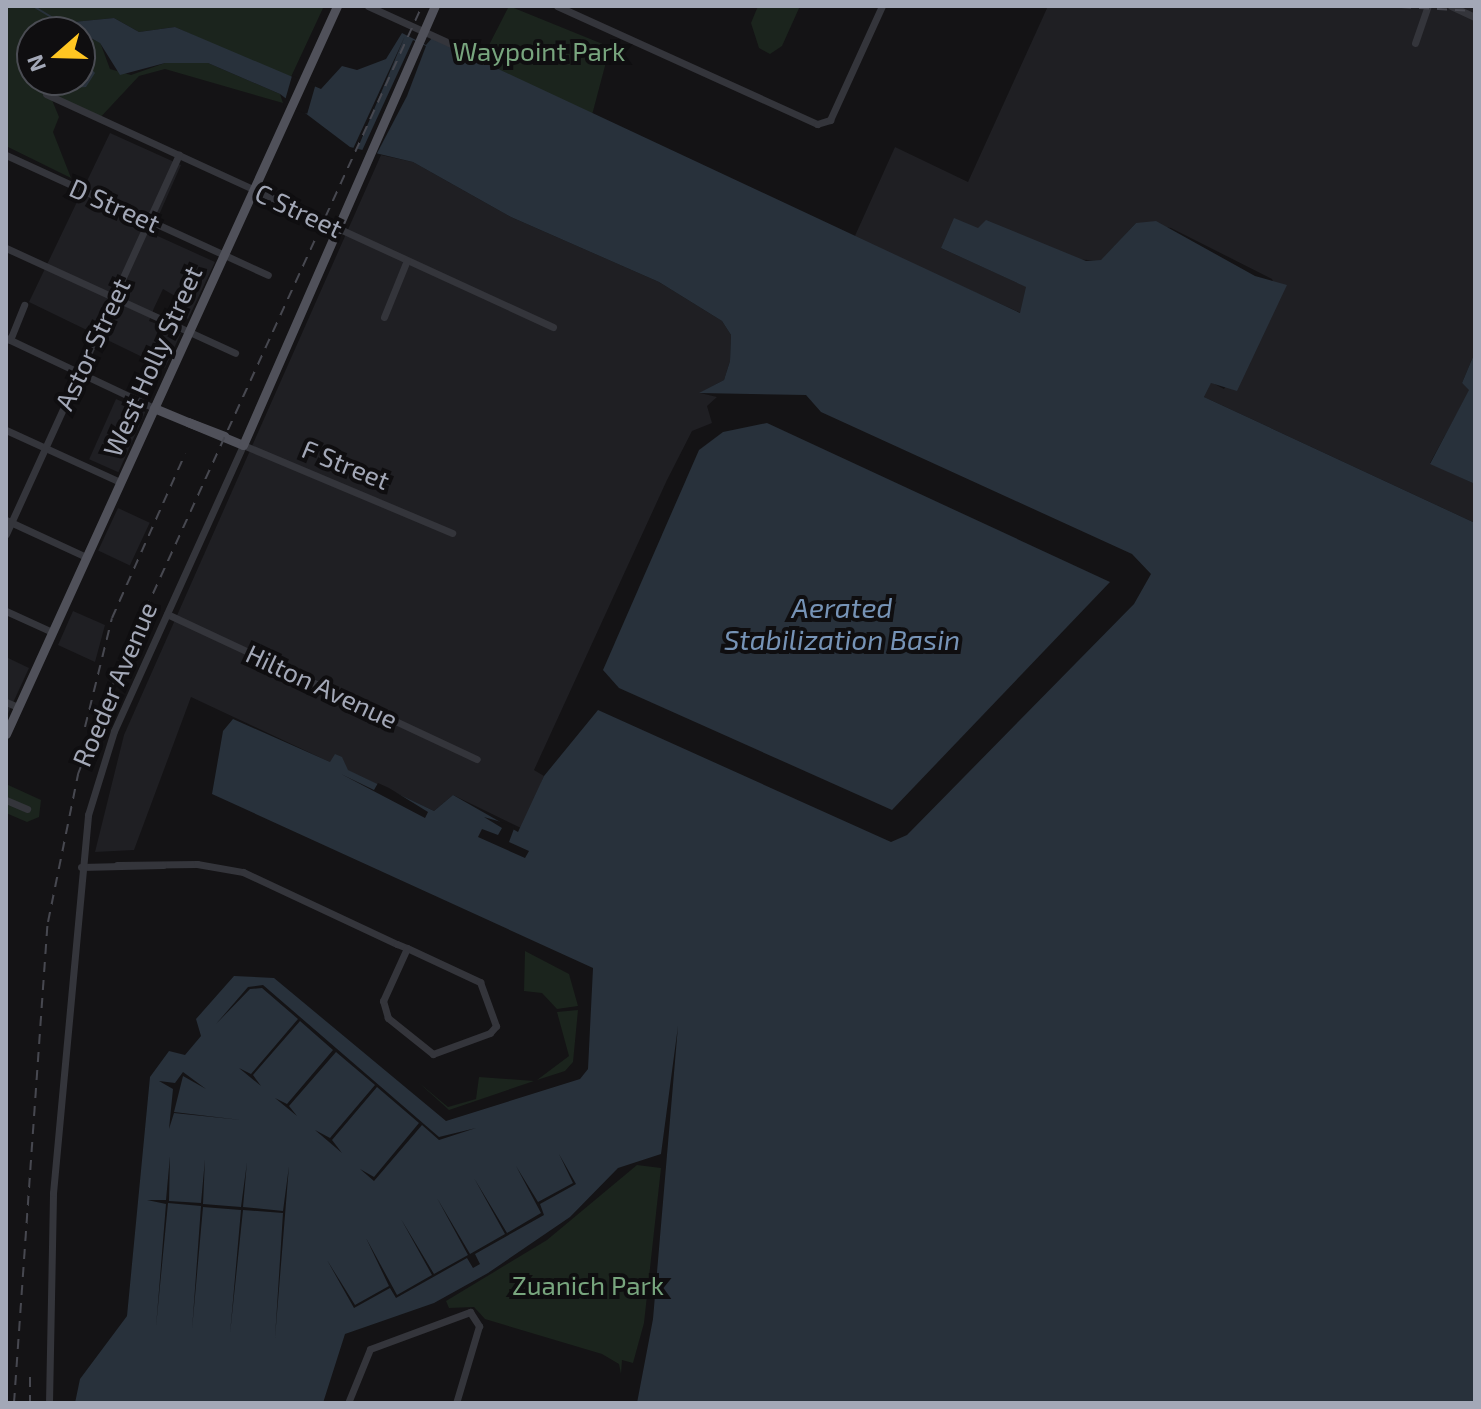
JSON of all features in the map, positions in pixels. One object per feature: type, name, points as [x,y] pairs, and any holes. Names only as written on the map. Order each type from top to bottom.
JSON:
[{"type":"main road","name":"West Holly Street","points":[[6,734],[337,6]]},
{"type":"main road","name":"Roeder Avenue","points":[[243,445],[340,229],[361,169],[418,42],[426,33],[435,6]]},
{"type":"main road","name":"F Street","points":[[154,408],[243,445]]},
{"type":"street","points":[[368,6],[491,62]]},
{"type":"street","points":[[557,6],[826,122],[882,6]]},
{"type":"street","points":[[1415,43],[1428,6]]},
{"type":"street","points":[[1451,6],[1475,17]]},
{"type":"street","name":"C Street","points":[[50,96],[553,327]]},
{"type":"street","name":"D Street","points":[[6,155],[268,275]]},
{"type":"street","name":"Astor Street","points":[[6,534],[8,522],[179,155]]},
{"type":"street","points":[[6,248],[235,353]]},
{"type":"street","points":[[384,317],[407,260]]},
{"type":"street","points":[[7,339],[24,305]]},
{"type":"street","name":"F Street","points":[[7,339],[154,408]]},
{"type":"street","points":[[6,430],[120,482]]},
{"type":"street","name":"F Street","points":[[243,445],[452,533]]},
{"type":"street","name":"Roeder Avenue","points":[[49,1403],[51,1230],[81,867],[105,753],[243,445]]},
{"type":"street","points":[[8,522],[86,557]]},
{"type":"street","points":[[6,611],[52,632]]},
{"type":"street","name":"Hilton Avenue","points":[[167,614],[477,759]]},
{"type":"street","points":[[6,702],[18,707]]},
{"type":"street","points":[[6,800],[27,809]]},
{"type":"street","points":[[81,867],[163,865],[243,872],[407,948],[480,982],[496,1026],[490,1033],[433,1054],[388,1018],[383,1001],[407,948]]},
{"type":"street","points":[[348,1403],[370,1349],[470,1312],[479,1326],[456,1403]]},
{"type":"shaded area","points":[[1048,6],[1475,6],[1475,352],[1462,383],[1470,390],[1430,463],[1475,484],[1475,523],[1204,397],[1211,382],[1224,389],[1279,300],[1272,279],[1171,228],[1136,223],[1101,261],[1073,259],[978,228],[941,248],[1027,287],[1021,313],[854,238],[895,147],[968,182]]},
{"type":"shaded area","points":[[110,133],[181,165],[151,233],[215,262],[188,319],[168,311],[175,296],[163,289],[154,308],[149,321],[181,333],[165,368],[29,302]]},
{"type":"shaded area","points":[[381,155],[413,162],[511,217],[659,282],[722,321],[731,335],[730,361],[724,380],[700,393],[717,397],[707,406],[712,423],[692,431],[667,480],[534,770],[544,776],[523,829],[453,795],[434,811],[191,697],[134,850],[95,852],[124,735]]},
{"type":"shaded area","points":[[116,399],[145,412],[118,472],[89,459]]},
{"type":"shaded area","points":[[118,508],[150,523],[130,565],[98,551]]},
{"type":"shaded area","points":[[73,611],[105,625],[95,662],[58,645]]},
{"type":"shaded area","points":[[6,657],[29,668],[6,718]]},
{"type":"green space","points":[[6,6],[324,6],[290,79],[175,27],[139,32],[114,18],[16,16],[16,96],[96,96],[96,41],[100,42],[110,69],[131,75],[165,63],[208,63],[280,94],[283,103],[165,69],[139,76],[97,121],[52,100],[59,117],[53,132],[71,178],[6,146]]},
{"type":"green space","name":"Waypoint Park","points":[[509,6],[610,47],[592,115],[498,72],[504,52],[489,45]]},
{"type":"green space","points":[[758,6],[800,6],[782,46],[770,54],[759,48],[751,23]]},
{"type":"green space","points":[[6,784],[41,800],[39,817],[27,822],[6,813]]},
{"type":"green space","points":[[525,951],[569,974],[578,1006],[557,1009],[542,993],[524,991]]},
{"type":"green space","points":[[578,1010],[573,1062],[565,1071],[537,1080],[569,1056],[557,1012]]},
{"type":"green space","points":[[479,1077],[534,1081],[449,1110],[418,1082],[448,1107],[476,1099]]},
{"type":"green space","name":"Zuanich Park","points":[[637,1165],[661,1168],[644,1323],[633,1363],[622,1360],[621,1374],[619,1364],[602,1354],[485,1319],[474,1307],[449,1308],[446,1301],[547,1240]]},
{"type":"water","points":[[114,18],[139,32],[175,27],[321,89],[342,66],[357,70],[386,59],[402,33],[426,45],[432,38],[1020,313],[1026,287],[941,248],[954,218],[978,228],[986,220],[1086,261],[1101,260],[1136,223],[1156,221],[1255,276],[1287,285],[1237,391],[1211,383],[1204,397],[1475,523],[1475,1403],[637,1403],[653,1319],[678,1026],[661,1154],[618,1168],[570,1217],[488,1273],[434,1303],[345,1334],[323,1403],[75,1403],[80,1379],[127,1316],[150,1077],[169,1051],[185,1055],[201,1036],[196,1019],[234,976],[274,978],[446,1121],[580,1079],[588,1069],[593,968],[212,794],[223,731],[233,719],[330,762],[335,754],[342,757],[348,770],[434,811],[453,795],[518,832],[544,776],[598,710],[891,842],[907,835],[1134,604],[1151,574],[1132,554],[821,412],[806,395],[699,393],[724,380],[730,361],[731,335],[722,321],[659,282],[511,217],[413,162],[350,147],[280,94],[208,63],[165,63],[120,75],[96,41],[96,20]]},
{"type":"water","points":[[1475,352],[1475,484],[1430,464],[1469,390],[1462,383]]},
{"type":"water","name":"Aerated Stabilization Basin","points":[[767,423],[1110,582],[892,810],[619,688],[603,670],[699,450],[723,432]]},
{"type":"pier","points":[[405,36],[356,152],[352,151]]},
{"type":"pier","points":[[413,40],[426,46],[407,96],[375,157],[361,153]]},
{"type":"pier","points":[[292,76],[316,83],[307,114],[283,107]]},
{"type":"pier","points":[[341,774],[374,790],[378,783],[428,812],[425,818]]},
{"type":"pier","points":[[484,817],[515,826],[509,842],[529,851],[525,858],[478,837],[482,829],[498,835],[502,828]]},
{"type":"pier","points":[[263,985],[439,1137],[476,1128],[439,1140],[422,1125],[374,1181],[360,1169],[374,1177],[419,1123],[377,1087],[332,1140],[342,1153],[315,1130],[330,1138],[375,1085],[336,1052],[289,1106],[297,1116],[275,1098],[287,1104],[333,1050],[300,1021],[253,1075],[261,1086],[239,1068],[251,1074],[298,1019],[262,988],[250,989],[216,1024],[248,987]]},
{"type":"pier","points":[[183,1072],[206,1089],[183,1076],[174,1112],[241,1120],[174,1113],[169,1129],[173,1089],[159,1081],[175,1083]]},
{"type":"pier","points":[[559,1154],[576,1184],[540,1204],[544,1215],[475,1254],[480,1264],[473,1268],[467,1258],[396,1298],[390,1288],[354,1308],[327,1260],[355,1305],[389,1286],[366,1238],[397,1295],[432,1275],[401,1219],[434,1274],[468,1255],[437,1198],[470,1254],[505,1234],[474,1178],[507,1233],[541,1213],[516,1166],[538,1202],[573,1183]]},
{"type":"pier","points":[[170,1156],[169,1201],[201,1203],[205,1159],[203,1204],[241,1207],[247,1162],[243,1207],[283,1211],[289,1166],[275,1338],[283,1213],[243,1210],[230,1334],[241,1210],[203,1207],[192,1330],[201,1206],[168,1203],[156,1327],[166,1204],[147,1200],[166,1200]]},
{"type":"waterway","points":[[33,6],[50,16]]},
{"type":"railway","points":[[14,1403],[48,922],[78,774],[123,659],[422,6]]},
{"type":"railway","points":[[1383,6],[1475,11]]},
{"type":"railway","points":[[85,727],[112,618],[185,454]]},
{"type":"railway","points":[[30,1377],[30,1403]]}]
